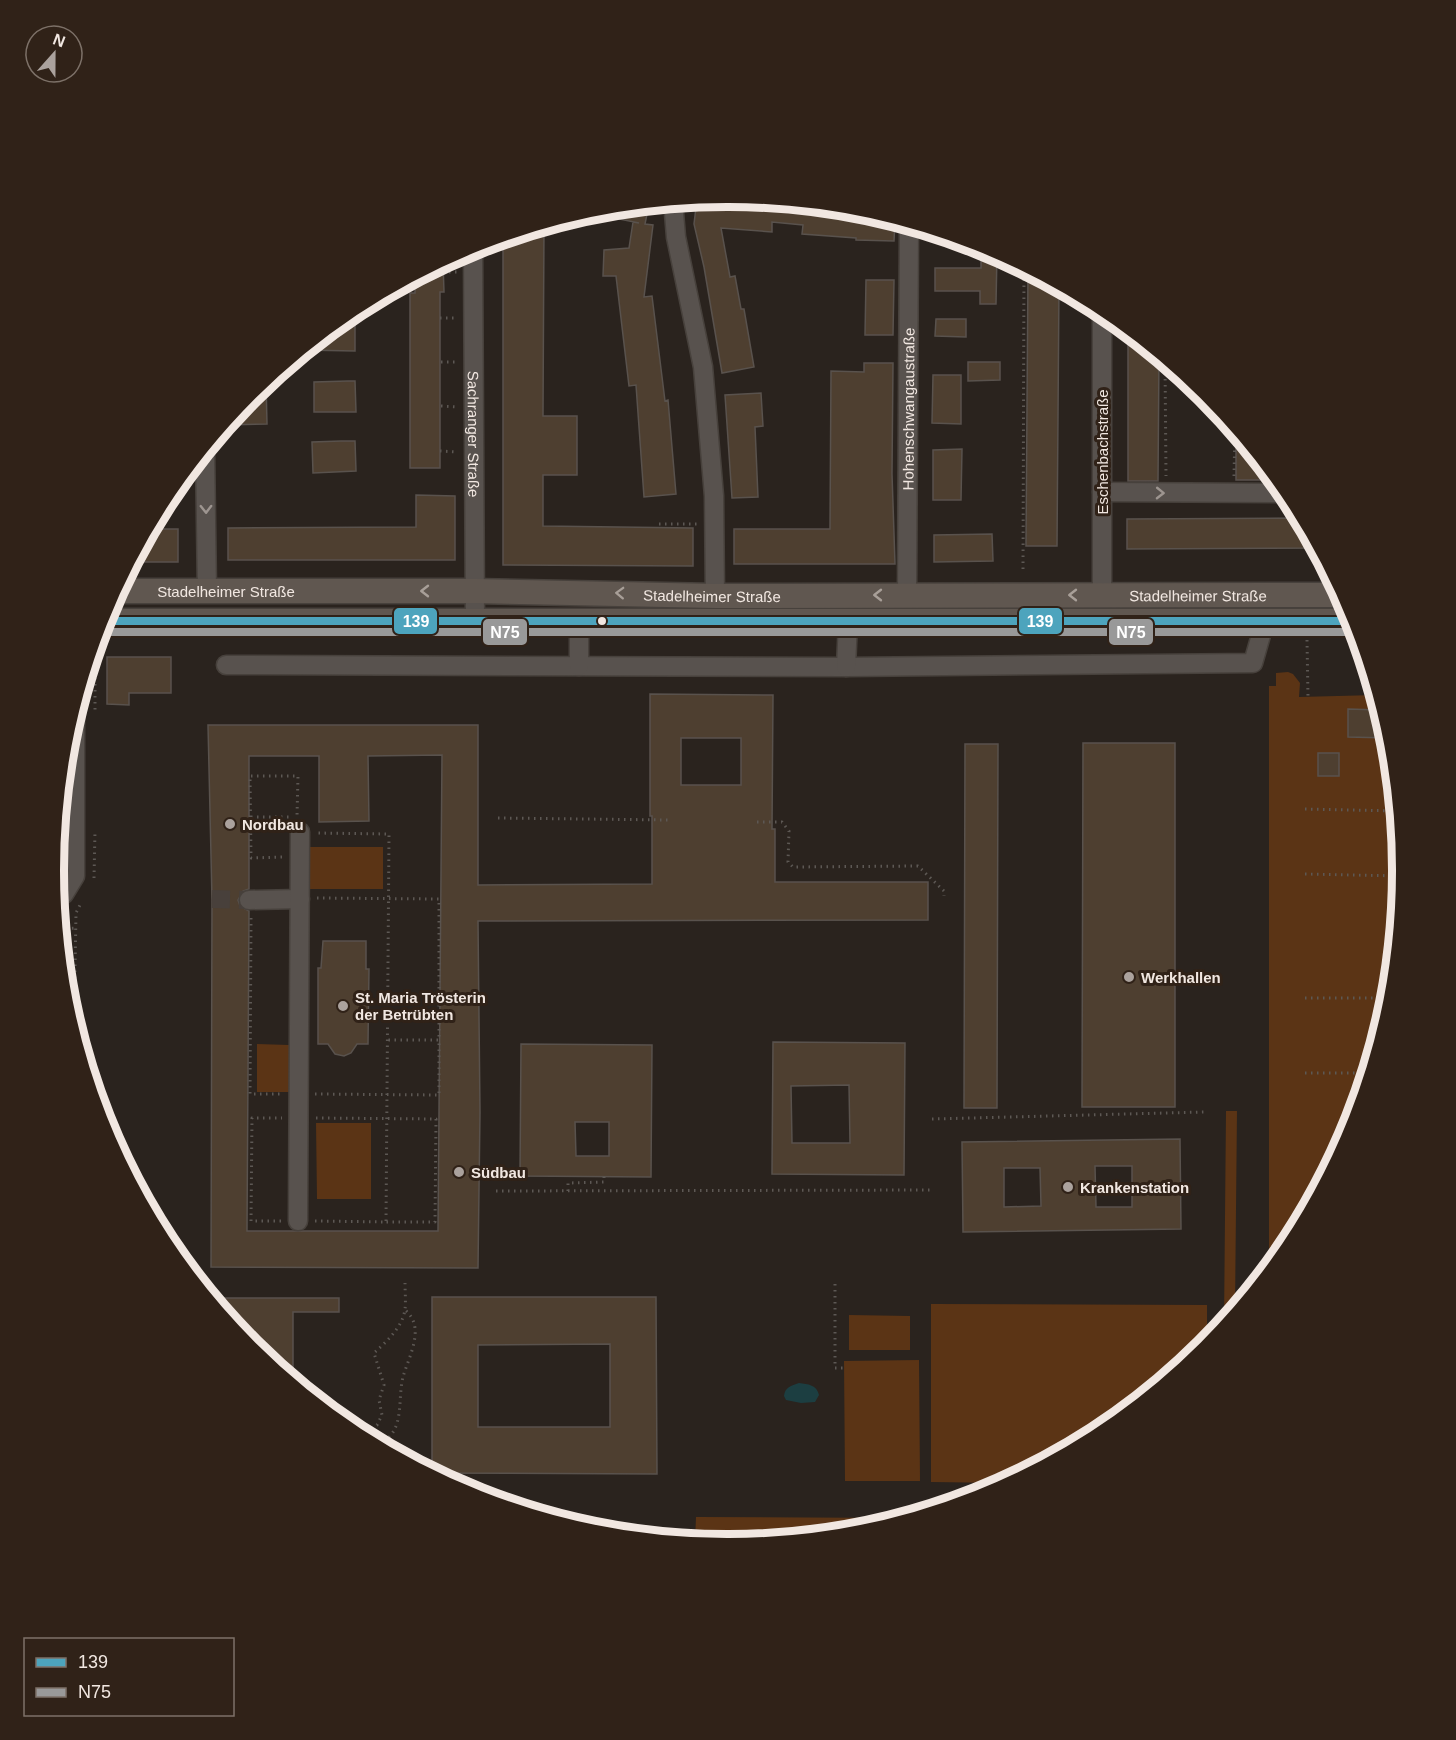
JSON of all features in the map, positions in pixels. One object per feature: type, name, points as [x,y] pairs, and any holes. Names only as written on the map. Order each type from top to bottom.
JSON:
[{"type":"main road","name":"Stadelheimer Straße","points":[[126,591],[475,591],[715,596],[1331,595]]},
{"type":"main road","points":[[1305,595],[1306,620]]},
{"type":"main road","name":"Stadelheimer Straße","points":[[113,621],[1343,621]]},
{"type":"street","points":[[674,209],[676,237],[703,367],[715,524],[715,596]]},
{"type":"street","name":"Hohenschwangaustraße","points":[[907,596],[909,232]]},
{"type":"street","name":"Sachranger Straße","points":[[473,257],[475,621]]},
{"type":"street","name":"Eschenbachstraße","points":[[1102,322],[1102,595]]},
{"type":"street","points":[[205,462],[207,592]]},
{"type":"street","points":[[1102,492],[1274,493]]},
{"type":"street","points":[[579,621],[579,666]]},
{"type":"street","points":[[846,667],[848,621]]},
{"type":"street","points":[[226,665],[846,667],[1253,663],[1265,621]]},
{"type":"street","points":[[65,893],[70,888],[76,869],[75,751]]},
{"type":"street","points":[[298,1221],[299,825]]},
{"type":"street","points":[[249,900],[300,899]]},
{"type":"path","points":[[443,272],[458,272]]},
{"type":"path","points":[[1023,568],[1024,277]]},
{"type":"path","points":[[440,318],[458,318]]},
{"type":"path","points":[[441,362],[459,362]]},
{"type":"path","points":[[1165,371],[1166,493]]},
{"type":"path","points":[[441,406],[459,407]]},
{"type":"path","points":[[1234,442],[1234,493]]},
{"type":"path","points":[[440,451],[459,452]]},
{"type":"path","points":[[659,524],[715,524]]},
{"type":"path","points":[[1306,620],[1308,696]]},
{"type":"path","points":[[299,825],[298,776],[250,776],[251,858],[300,857]]},
{"type":"path","points":[[1305,809],[1389,811]]},
{"type":"path","points":[[250,817],[299,825],[389,834],[386,1222]]},
{"type":"path","points":[[498,818],[669,820]]},
{"type":"path","points":[[757,822],[782,822],[789,831],[788,862],[793,867],[918,866],[944,891],[944,896]]},
{"type":"path","points":[[1305,874],[1392,876]]},
{"type":"path","points":[[75,986],[76,913],[85,896]]},
{"type":"path","points":[[300,899],[439,899],[439,1040],[387,1040]]},
{"type":"path","points":[[67,929],[76,928]]},
{"type":"path","points":[[1305,998],[1379,998]]},
{"type":"path","points":[[1305,1073],[1359,1073]]},
{"type":"path","points":[[932,1119],[1204,1112]]},
{"type":"path","points":[[252,1118],[298,1118],[436,1119],[435,1222],[251,1221],[252,1118]]},
{"type":"path","points":[[568,1191],[568,1183],[604,1182],[604,1176]]},
{"type":"path","points":[[496,1191],[930,1190]]},
{"type":"path","points":[[370,1429],[377,1425],[382,1415],[379,1400],[384,1385],[374,1353],[391,1337],[405,1310],[405,1284]]},
{"type":"path","points":[[835,1284],[835,1368],[844,1368]]},
{"type":"path","points":[[391,1442],[390,1439],[399,1413],[402,1378],[412,1352],[415,1335],[414,1322],[405,1310]]},
{"type":"shaded area","points":[[1276,673],[1293,674],[1300,683],[1299,697],[1368,695],[1386,783],[1392,870],[1386,957],[1379,999],[1356,1083],[1323,1163],[1303,1202],[1269,1254],[1269,686],[1276,686]]},
{"type":"shaded area","points":[[307,847],[383,847],[383,889],[307,889]]},
{"type":"shaded area","points":[[257,1044],[289,1045],[290,1092],[257,1092]]},
{"type":"shaded area","points":[[1226,1111],[1237,1111],[1235,1297],[1224,1310]]},
{"type":"shaded area","points":[[316,1123],[371,1123],[371,1199],[317,1199]]},
{"type":"shaded area","points":[[931,1304],[1207,1305],[1207,1328],[1197,1339],[1165,1369],[1097,1422],[1060,1445],[983,1483],[931,1482]]},
{"type":"shaded area","points":[[849,1315],[910,1316],[910,1350],[849,1350]]},
{"type":"shaded area","points":[[919,1360],[920,1481],[845,1481],[844,1361]]},
{"type":"shaded area","points":[[696,1517],[871,1518],[815,1528],[771,1532],[695,1532]]},
{"type":"water","points":[[799,1383],[816,1389],[819,1395],[815,1402],[801,1403],[786,1400],[784,1396],[789,1387]]},
{"type":"building","points":[[696,208],[771,208],[815,212],[895,228],[894,241],[856,240],[856,238],[802,234],[803,225],[772,222],[772,232],[721,228],[730,277],[735,276],[741,309],[744,309],[754,367],[722,373],[704,267],[694,224]]},
{"type":"building","points":[[648,211],[645,224],[653,225],[644,297],[652,296],[665,401],[668,400],[676,494],[644,497],[636,385],[629,386],[616,276],[603,276],[604,250],[629,248],[633,222],[639,223],[619,219],[620,216]]},
{"type":"building","points":[[544,233],[543,416],[577,416],[577,475],[543,475],[543,526],[693,528],[693,566],[503,565],[503,246]]},
{"type":"building","points":[[981,257],[997,264],[996,304],[980,304],[980,291],[935,291],[935,268],[981,268]]},
{"type":"building","points":[[443,271],[444,292],[440,292],[440,468],[410,468],[410,293],[415,293],[415,285]]},
{"type":"building","points":[[1028,279],[1059,294],[1057,546],[1026,546]]},
{"type":"building","points":[[866,280],[894,280],[893,335],[865,335]]},
{"type":"building","points":[[936,319],[966,319],[966,337],[935,336]]},
{"type":"building","points":[[355,321],[355,351],[316,350]]},
{"type":"building","points":[[1128,341],[1159,366],[1158,481],[1128,481]]},
{"type":"building","points":[[968,362],[1000,362],[1000,380],[968,381]]},
{"type":"building","points":[[864,363],[893,363],[892,474],[895,564],[734,564],[734,529],[830,529],[831,371],[864,372]]},
{"type":"building","points":[[933,375],[961,375],[961,424],[932,423]]},
{"type":"building","points":[[355,381],[356,412],[314,412],[314,382]]},
{"type":"building","points":[[761,393],[763,426],[755,427],[758,497],[732,498],[725,395]]},
{"type":"building","points":[[266,394],[267,424],[237,425]]},
{"type":"building","points":[[355,441],[356,471],[313,473],[312,442]]},
{"type":"building","points":[[1236,444],[1264,480],[1236,480]]},
{"type":"building","points":[[962,449],[961,500],[933,500],[933,450]]},
{"type":"building","points":[[416,495],[455,496],[455,560],[228,560],[228,528],[416,527]]},
{"type":"building","points":[[1291,518],[1308,548],[1127,549],[1127,519]]},
{"type":"building","points":[[159,529],[178,529],[178,562],[141,562]]},
{"type":"building","points":[[992,534],[993,561],[934,562],[934,535]]},
{"type":"building","points":[[107,657],[171,657],[171,693],[129,693],[129,705],[107,704]]},
{"type":"building","points":[[650,694],[773,695],[772,829],[775,829],[775,882],[928,882],[928,920],[478,921],[480,1112],[478,1268],[211,1267],[212,899],[208,725],[478,725],[478,885],[652,884],[652,816],[650,816]],"holes":[[[681,738],[741,738],[741,785],[681,785]],[[442,755],[438,1231],[247,1231],[249,911],[240,906],[238,900],[243,891],[249,889],[249,756],[319,756],[319,822],[369,821],[368,756]]]},
{"type":"building","points":[[1348,709],[1372,710],[1378,738],[1348,737]]},
{"type":"building","name":"Werkhallen","points":[[1083,743],[1175,743],[1175,1107],[1082,1107]]},
{"type":"building","points":[[965,744],[998,744],[997,1108],[964,1108]]},
{"type":"building","points":[[1318,753],[1339,753],[1339,776],[1318,776]]},
{"type":"building","name":"St. Maria Trösterin der Betrübten","points":[[323,941],[366,941],[366,969],[369,969],[368,1044],[357,1044],[351,1053],[344,1056],[335,1054],[328,1044],[318,1044],[318,968],[321,968]]},
{"type":"building","points":[[773,1042],[905,1043],[904,1175],[772,1174]],"holes":[[[849,1085],[850,1143],[792,1143],[791,1086]]]},
{"type":"building","points":[[521,1044],[652,1045],[651,1177],[520,1176]],"holes":[[[575,1122],[609,1122],[609,1156],[576,1156]]]},
{"type":"building","name":"Krankenstation","points":[[1180,1139],[1181,1229],[963,1232],[962,1142]],"holes":[[[1095,1166],[1132,1166],[1132,1207],[1096,1207]],[[1004,1168],[1040,1168],[1041,1206],[1004,1207]]]},
{"type":"building","points":[[432,1297],[656,1297],[657,1474],[453,1473],[432,1463]],"holes":[[[610,1344],[610,1427],[478,1427],[478,1345]]]},
{"type":"building","points":[[222,1298],[339,1298],[339,1312],[293,1312],[293,1371],[259,1339]]},
{"type":"tunnel","points":[[212,899],[249,900]]},
{"type":"transit line","name":"139","points":[[113,621],[1343,621]]},
{"type":"transit line","name":"N75","points":[[109,632],[1347,632]]},
{"type":"place","name":"Nordbau","points":[[230,824]]},
{"type":"place","name":"Werkhallen","points":[[1129,977]]},
{"type":"place","name":"St. Maria Trösterin der Betrübten","points":[[343,1006]]},
{"type":"place","name":"Südbau","points":[[459,1172]]},
{"type":"place","name":"Krankenstation","points":[[1068,1187]]}]
